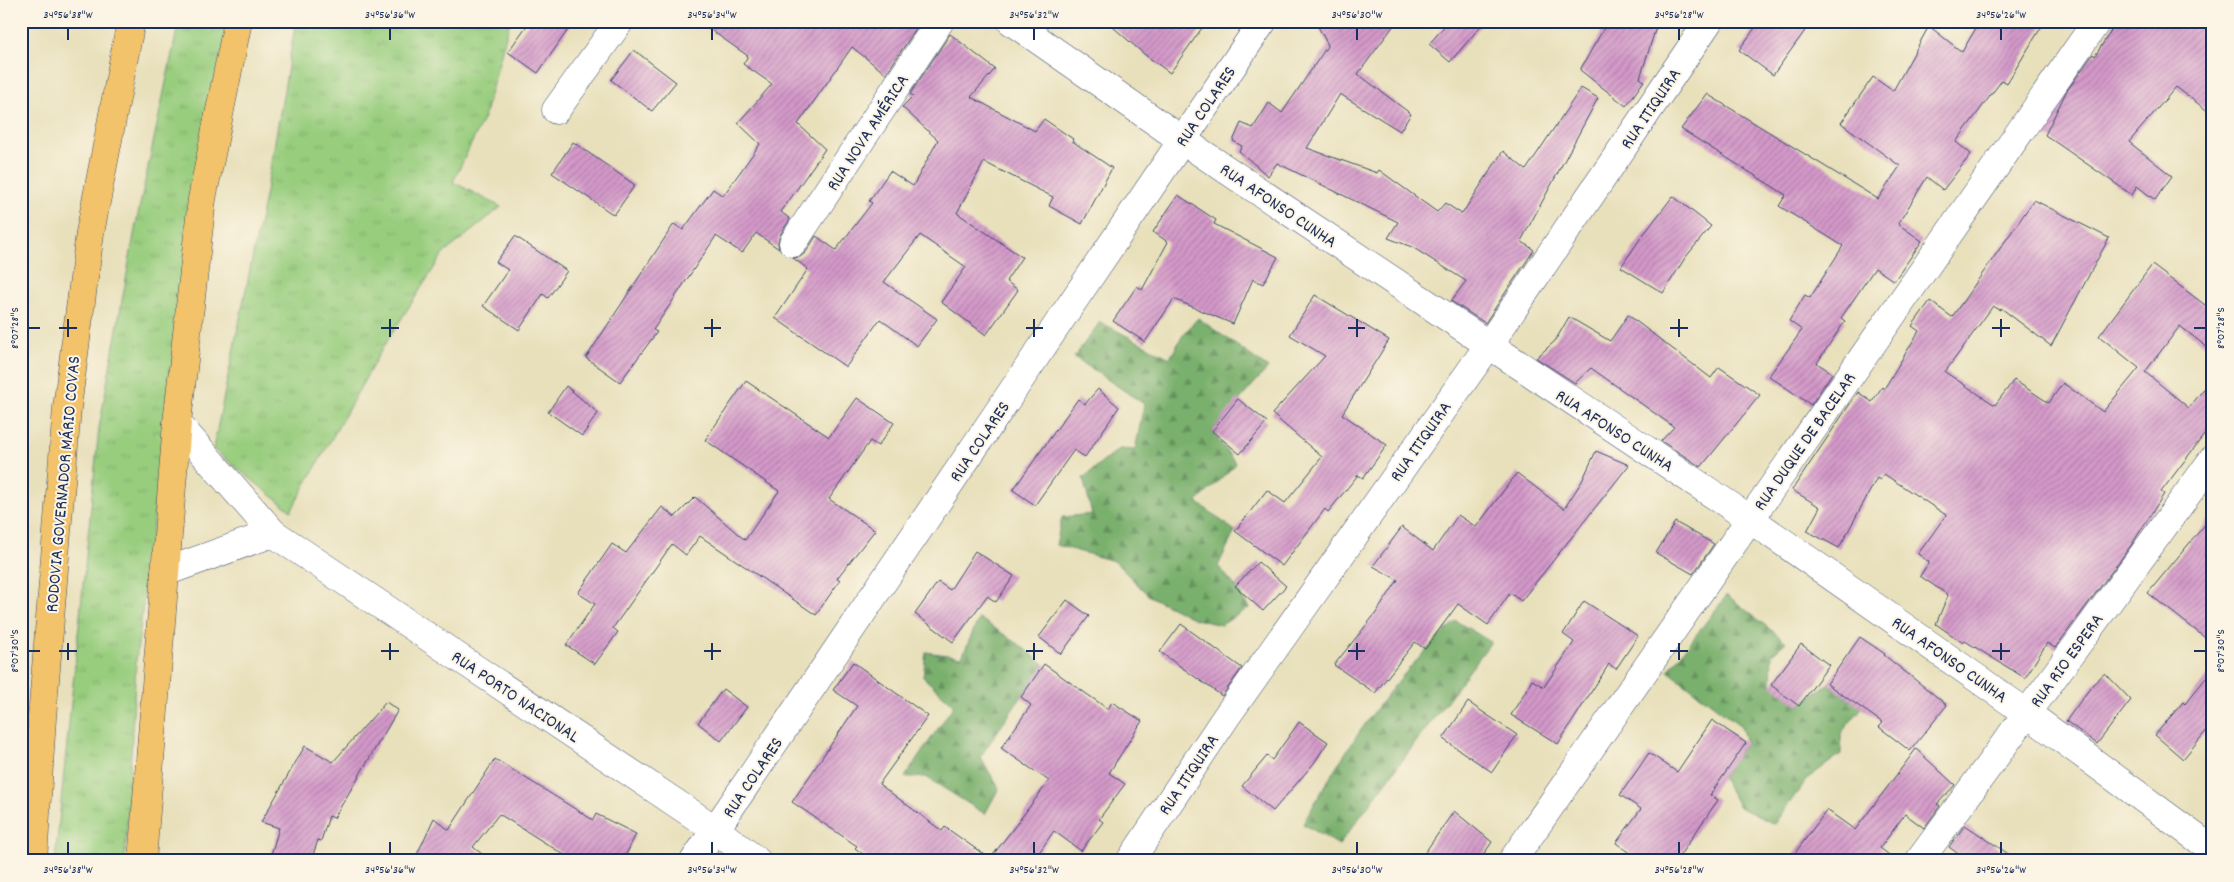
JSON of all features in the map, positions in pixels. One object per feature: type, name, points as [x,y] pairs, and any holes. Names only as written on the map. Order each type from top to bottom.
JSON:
[{"type":"highway","name":"RODOVIA GOVERNADOR MÁRIO COVAS","points":[[33,861],[42,718],[67,408],[90,233],[131,21]]},
{"type":"highway","points":[[142,861],[177,423],[202,199],[238,21]]},
{"type":"street","points":[[556,110],[620,21]]},
{"type":"street","name":"RUA NOVA AMÉRICA","points":[[793,243],[940,21]]},
{"type":"street","name":"RUA AFONSO CUNHA","points":[[1011,21],[1182,140],[1488,346],[1750,519],[2028,714],[2213,850]]},
{"type":"street","name":"RUA COLARES","points":[[694,861],[1263,21]]},
{"type":"street","name":"RUA ITIQUIRA","points":[[1130,861],[1226,717],[1488,346],[1708,21]]},
{"type":"street","name":"RUA DUQUE DE BACELAR","points":[[1512,861],[2097,21]]},
{"type":"street","name":"RUA PORTO NACIONAL","points":[[177,423],[272,533],[716,830],[757,861]]},
{"type":"street","name":"RUA RIO ESPERA","points":[[1919,861],[2213,460]]},
{"type":"street","points":[[165,572],[272,533]]},
{"type":"green space","points":[[179,21],[244,21],[186,259],[136,661],[125,861],[55,861],[99,428],[136,224]]},
{"type":"green space","points":[[296,21],[510,21],[484,117],[453,182],[501,207],[443,254],[382,349],[291,511],[213,449],[268,182]]},
{"type":"green space","points":[[1198,318],[1268,368],[1212,431],[1236,464],[1197,502],[1235,531],[1218,566],[1235,586],[1249,608],[1221,625],[1195,619],[1149,596],[1114,561],[1056,545],[1062,517],[1092,514],[1083,478],[1119,449],[1135,450],[1144,404],[1074,357],[1100,322],[1170,358],[1183,335]]},
{"type":"green space","points":[[1727,595],[1786,642],[1772,654],[1771,684],[1799,706],[1827,684],[1851,701],[1870,698],[1841,733],[1841,754],[1808,778],[1774,824],[1739,807],[1722,778],[1746,743],[1741,726],[1668,671]]},
{"type":"green space","points":[[979,618],[1017,643],[1044,664],[980,757],[999,788],[985,814],[926,777],[905,777],[954,705],[923,677],[926,652],[962,657]]},
{"type":"green space","points":[[1456,621],[1491,642],[1339,845],[1303,824],[1335,769],[1371,716],[1411,667]]},
{"type":"building","points":[[530,21],[574,21],[538,73],[508,52]]},
{"type":"building","points":[[698,21],[921,21],[886,74],[852,47],[798,124],[825,149],[781,212],[790,219],[780,235],[779,249],[756,233],[742,253],[716,236],[653,330],[657,332],[620,382],[586,358],[674,224],[683,230],[713,189],[723,196],[760,144],[738,123],[772,84],[743,64],[748,56]]},
{"type":"building","points":[[1106,21],[1207,21],[1170,73],[1144,54]]},
{"type":"building","points":[[1315,21],[1397,21],[1358,74],[1411,114],[1400,131],[1340,94],[1307,148],[1377,173],[1379,170],[1437,212],[1445,203],[1462,214],[1503,151],[1526,170],[1581,88],[1598,98],[1521,241],[1534,250],[1485,323],[1451,301],[1466,281],[1412,247],[1388,238],[1398,222],[1277,163],[1268,176],[1239,151],[1242,146],[1233,141],[1241,123],[1253,128],[1269,103],[1282,113],[1328,45]]},
{"type":"building","points":[[1449,21],[1485,21],[1450,62],[1429,44]]},
{"type":"building","points":[[1608,21],[1658,21],[1640,78],[1644,81],[1626,106],[1580,70]]},
{"type":"building","points":[[1760,21],[1812,21],[1773,75],[1739,50]]},
{"type":"building","points":[[1980,21],[2045,21],[2007,83],[2002,80],[1956,142],[1971,154],[1943,190],[1927,177],[1898,224],[1922,241],[1894,281],[1875,268],[1841,318],[1845,321],[1817,363],[1832,373],[1811,405],[1769,376],[1802,330],[1789,321],[1805,295],[1810,298],[1843,246],[1779,206],[1786,195],[1681,129],[1707,94],[1878,199],[1900,166],[1841,123],[1873,77],[1893,91],[1929,26],[1962,52]]},
{"type":"building","points":[[2117,21],[2213,21],[2213,115],[2176,87],[2129,142],[2172,176],[2155,200],[2137,186],[2132,195],[2045,135],[2066,92],[2093,54],[2095,56]]},
{"type":"building","points":[[950,34],[995,69],[971,97],[1035,131],[1044,119],[1112,168],[1082,224],[1049,206],[1053,197],[984,162],[957,213],[1022,257],[1006,281],[1018,290],[986,335],[941,302],[966,267],[920,235],[884,282],[937,319],[917,346],[880,319],[846,367],[775,318],[808,269],[793,258],[800,257],[806,252],[816,236],[836,250],[872,203],[869,201],[890,171],[913,186],[938,140],[902,107],[913,96],[910,94]]},
{"type":"building","points":[[634,50],[676,82],[652,111],[611,80]]},
{"type":"building","points":[[573,142],[635,185],[614,215],[552,173]]},
{"type":"building","points":[[1178,195],[1216,220],[1214,224],[1278,257],[1263,284],[1253,279],[1233,324],[1174,299],[1145,342],[1113,321],[1137,286],[1142,290],[1168,242],[1153,232]]},
{"type":"building","points":[[1673,196],[1711,226],[1685,258],[1663,293],[1621,267]]},
{"type":"building","points":[[2034,200],[2109,238],[2051,346],[2001,308],[2000,310],[1993,306],[1945,372],[1995,405],[2014,380],[2049,403],[2063,383],[2103,412],[2139,368],[2099,336],[2152,265],[2213,311],[2213,352],[2180,326],[2145,372],[2189,408],[2213,377],[2213,423],[2161,492],[2164,494],[2130,547],[2055,648],[2047,643],[2025,678],[1965,641],[1963,643],[1936,624],[1948,595],[1920,576],[1929,562],[1918,554],[1946,515],[1884,474],[1880,480],[1877,478],[1839,548],[1807,531],[1820,507],[1792,490],[1858,392],[1872,402],[1882,387],[1884,389],[1919,331],[1912,326],[1930,301],[1952,317]]},
{"type":"building","points":[[515,236],[567,271],[548,298],[543,294],[519,330],[483,306],[508,270],[496,262]]},
{"type":"building","points":[[1315,295],[1389,340],[1342,414],[1387,445],[1363,478],[1358,475],[1328,512],[1325,509],[1282,566],[1235,531],[1267,490],[1285,503],[1322,457],[1272,414],[1325,356],[1290,335]]},
{"type":"building","points":[[1628,315],[1711,378],[1719,367],[1760,395],[1701,467],[1661,441],[1674,427],[1591,368],[1575,383],[1536,358],[1555,341],[1569,317],[1610,341]]},
{"type":"building","points":[[746,381],[829,437],[857,398],[894,423],[878,446],[870,441],[829,499],[875,530],[837,578],[840,580],[816,615],[700,536],[686,555],[672,544],[613,628],[618,632],[595,664],[566,645],[595,604],[578,593],[612,544],[626,553],[662,507],[675,517],[695,497],[745,540],[779,491],[705,440]]},
{"type":"building","points":[[566,386],[598,413],[582,436],[548,412]]},
{"type":"building","points":[[1098,389],[1119,407],[1085,457],[1074,450],[1035,505],[1013,490],[1078,399],[1085,404]]},
{"type":"building","points":[[1238,399],[1267,422],[1240,454],[1212,431]]},
{"type":"building","points":[[1596,451],[1629,465],[1521,601],[1510,593],[1488,625],[1458,604],[1425,649],[1415,642],[1375,693],[1334,665],[1376,613],[1398,580],[1373,566],[1402,527],[1433,551],[1458,515],[1476,527],[1517,473],[1564,509],[1582,481]]},
{"type":"building","points":[[2213,515],[2213,644],[2148,593]]},
{"type":"building","points":[[1675,522],[1714,544],[1693,574],[1656,553]]},
{"type":"building","points":[[975,551],[1014,576],[996,602],[987,596],[953,642],[915,614],[938,582],[950,590]]},
{"type":"building","points":[[1258,562],[1286,586],[1263,611],[1235,586]]},
{"type":"building","points":[[1067,600],[1089,616],[1061,654],[1039,637]]},
{"type":"building","points":[[1584,601],[1638,636],[1616,669],[1609,664],[1558,744],[1511,715],[1532,680],[1544,687],[1574,642],[1563,634]]},
{"type":"building","points":[[1181,624],[1242,668],[1222,696],[1160,652]]},
{"type":"building","points":[[1860,637],[1885,654],[1947,705],[1910,751],[1879,727],[1883,723],[1827,684]]},
{"type":"building","points":[[1801,644],[1829,665],[1799,706],[1771,685]]},
{"type":"building","points":[[853,662],[928,716],[879,784],[942,831],[945,827],[990,859],[1049,781],[1001,748],[1031,705],[1021,697],[1044,664],[1108,709],[1112,702],[1142,721],[1109,773],[1125,784],[1099,819],[1103,822],[1081,851],[1054,831],[1033,861],[872,861],[855,848],[857,846],[792,802],[857,706],[833,690]]},
{"type":"building","points":[[2213,669],[2213,723],[2183,759],[2155,735],[2183,702],[2185,704]]},
{"type":"building","points":[[2105,673],[2131,700],[2097,744],[2066,721],[2093,684]]},
{"type":"building","points":[[723,689],[747,707],[721,741],[698,723]]},
{"type":"building","points":[[386,702],[398,710],[334,818],[329,816],[321,841],[318,840],[311,861],[269,861],[279,828],[261,822],[305,746],[333,762]]},
{"type":"building","points":[[1468,702],[1517,735],[1492,772],[1443,739]]},
{"type":"building","points":[[1712,720],[1746,743],[1710,795],[1718,800],[1676,861],[1642,861],[1616,843],[1641,809],[1620,795],[1649,753],[1677,772]]},
{"type":"building","points":[[1299,722],[1328,742],[1314,763],[1273,811],[1242,786],[1267,756],[1272,760]]},
{"type":"building","points":[[1916,749],[1955,785],[1937,804],[1940,806],[1924,828],[1905,814],[1880,848],[1897,861],[1789,861],[1827,810],[1855,830]]},
{"type":"building","points":[[495,759],[593,820],[596,814],[636,834],[623,861],[574,861],[499,814],[473,847],[491,861],[414,861],[434,818],[449,830]]},
{"type":"building","points":[[1454,811],[1492,842],[1479,861],[1419,861]]},
{"type":"building","points":[[1965,825],[2019,861],[1968,861],[1949,847]]}]
